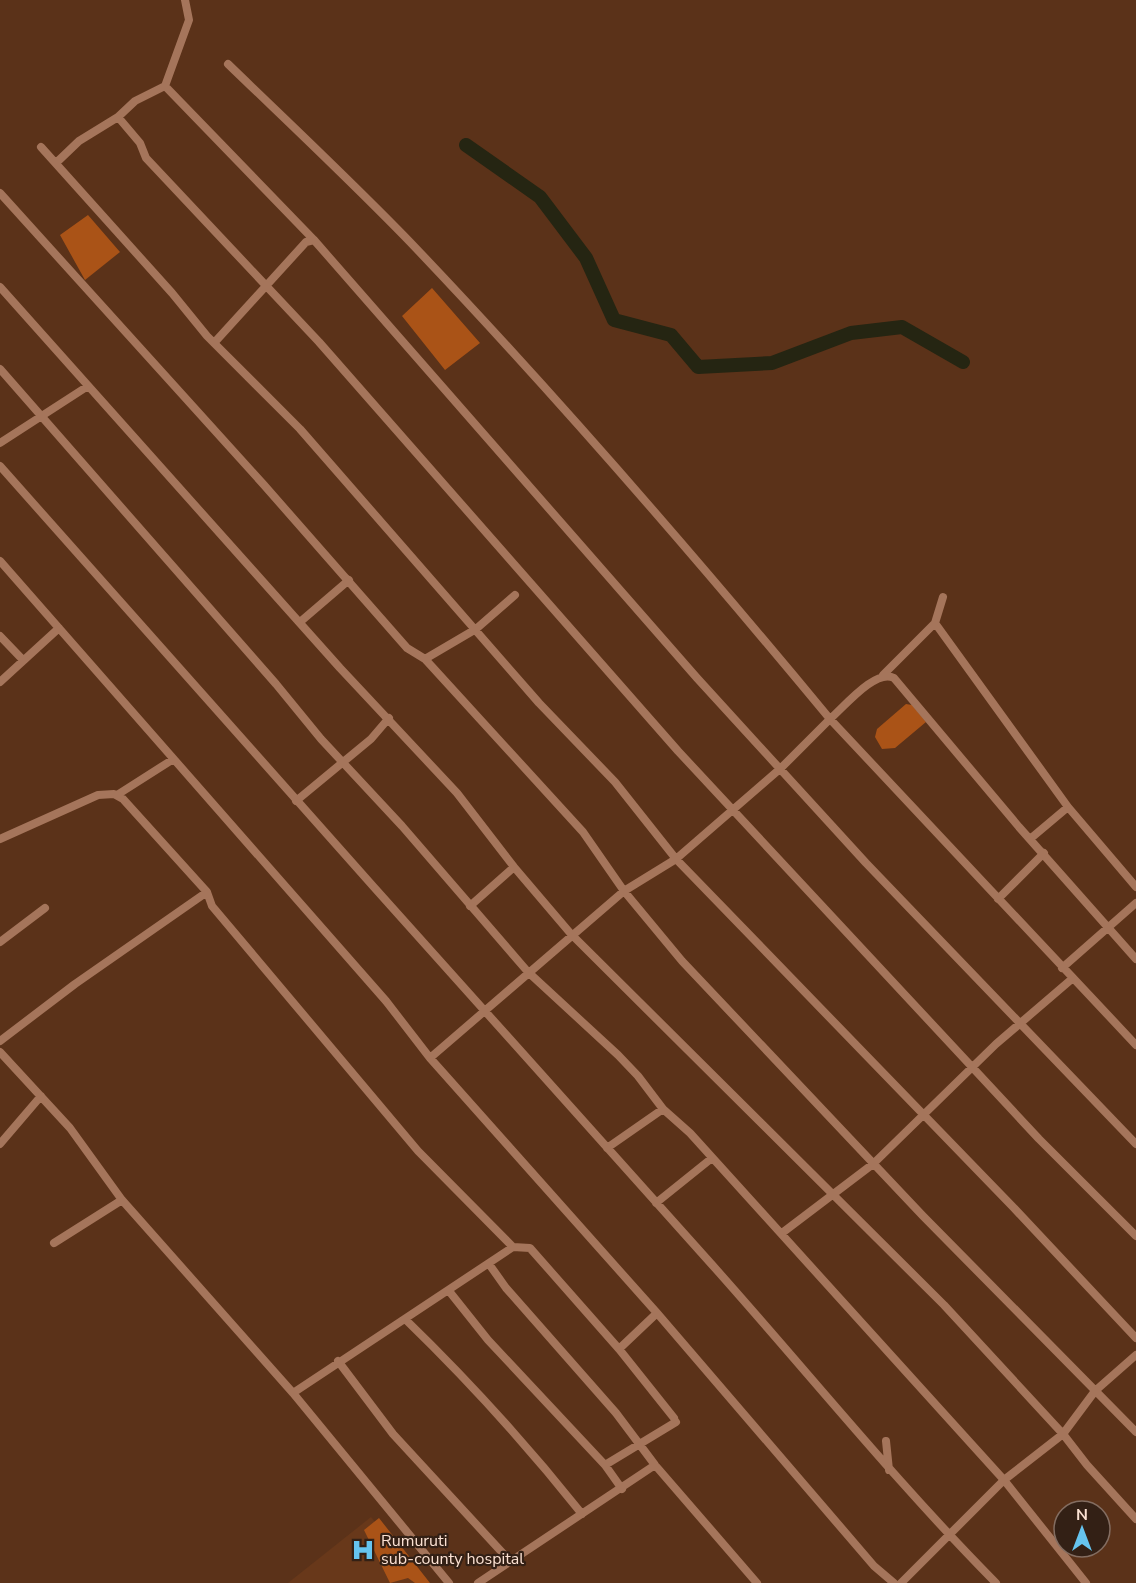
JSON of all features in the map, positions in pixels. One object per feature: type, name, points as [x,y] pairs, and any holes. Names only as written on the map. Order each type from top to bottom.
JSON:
[{"type":"street","points":[[56,163],[79,141],[118,117],[135,101],[165,86],[189,20],[185,0]]},
{"type":"street","points":[[228,64],[409,241],[727,594],[831,719],[1136,1045]]},
{"type":"street","points":[[165,86],[314,240],[697,678],[945,948],[1136,1144]]},
{"type":"street","points":[[118,117],[140,142],[146,158],[320,342],[678,751],[1047,1148],[1136,1236]]},
{"type":"street","points":[[41,147],[214,343],[300,429],[539,703],[615,782],[676,859],[1136,1338]]},
{"type":"street","points":[[1,196],[349,580],[407,648],[425,659],[583,832],[624,891],[682,961],[873,1164],[1136,1432]]},
{"type":"street","points":[[214,343],[267,288],[306,242],[314,240]]},
{"type":"street","points":[[0,287],[300,622],[457,793],[514,867],[571,934],[944,1305],[1063,1434],[1136,1520]]},
{"type":"street","points":[[0,369],[341,762],[402,826],[528,972],[632,1069],[663,1109],[690,1133],[782,1233],[1004,1480],[1086,1583]]},
{"type":"street","points":[[0,443],[88,386]]},
{"type":"street","points":[[0,466],[483,1012],[758,1316],[889,1470],[996,1583]]},
{"type":"street","points":[[174,480],[185,477]]},
{"type":"street","points":[[0,561],[172,760],[386,1001],[430,1058],[657,1314],[874,1566],[894,1583]]},
{"type":"street","points":[[300,622],[349,580]]},
{"type":"street","points":[[425,659],[477,630],[515,594]]},
{"type":"street","points":[[430,1058],[571,934],[624,891],[676,859],[781,768],[877,677],[883,675],[935,622],[943,597]]},
{"type":"street","points":[[935,622],[1068,807],[1136,887]]},
{"type":"street","points":[[0,682],[59,628]]},
{"type":"street","points":[[0,636],[23,660]]},
{"type":"street","points":[[883,675],[894,678],[1030,839],[1110,926],[1136,959]]},
{"type":"street","points":[[296,801],[371,739],[389,718]]},
{"type":"street","points":[[0,839],[98,795],[117,795],[172,760]]},
{"type":"street","points":[[117,795],[207,892],[212,906],[418,1151],[513,1247]]},
{"type":"street","points":[[1030,839],[1068,807]]},
{"type":"street","points":[[998,899],[1044,853]]},
{"type":"street","points":[[470,906],[514,867]]},
{"type":"street","points":[[0,1041],[75,984],[207,892]]},
{"type":"street","points":[[1062,968],[1136,903]]},
{"type":"street","points":[[0,942],[45,908]]},
{"type":"street","points":[[782,1233],[873,1164],[1019,1023],[1072,978]]},
{"type":"street","points":[[0,1052],[70,1128],[122,1200],[293,1393],[449,1583]]},
{"type":"street","points":[[0,1144],[41,1096]]},
{"type":"street","points":[[607,1148],[663,1109]]},
{"type":"street","points":[[656,1203],[712,1158]]},
{"type":"street","points":[[54,1243],[122,1200]]},
{"type":"street","points":[[293,1393],[338,1361],[450,1291],[513,1247],[530,1248],[620,1349],[675,1420],[605,1465]]},
{"type":"street","points":[[489,1264],[506,1288],[616,1413],[655,1465],[758,1583]]},
{"type":"street","points":[[450,1291],[488,1340],[605,1465],[622,1489]]},
{"type":"street","points":[[620,1349],[657,1314]]},
{"type":"street","points":[[405,1319],[458,1370],[539,1461],[582,1514]]},
{"type":"street","points":[[901,1583],[1004,1480],[1063,1434],[1095,1391],[1136,1355]]},
{"type":"street","points":[[338,1361],[393,1434],[510,1561]]},
{"type":"street","points":[[886,1441],[889,1470]]},
{"type":"street","points":[[477,1583],[655,1465]]},
{"type":"shaded area","points":[[88,215],[120,252],[85,280],[60,235]]},
{"type":"shaded area","points":[[432,288],[480,343],[445,370],[402,316]]},
{"type":"shaded area","points":[[906,704],[912,705],[926,722],[895,748],[882,749],[875,737],[877,729]]},
{"type":"shaded area","name":"Rumuruti sub-county hospital","points":[[371,1517],[424,1583],[288,1583]]},
{"type":"shaded area","points":[[379,1518],[430,1583],[415,1583],[408,1578],[390,1583],[364,1530]]},
{"type":"waterway","points":[[466,145],[540,197],[586,258],[614,320],[671,335],[698,367],[772,363],[851,333],[902,327],[963,362]]},
{"type":"place","name":"Rumuruti sub-county hospital","points":[[363,1550]]}]
